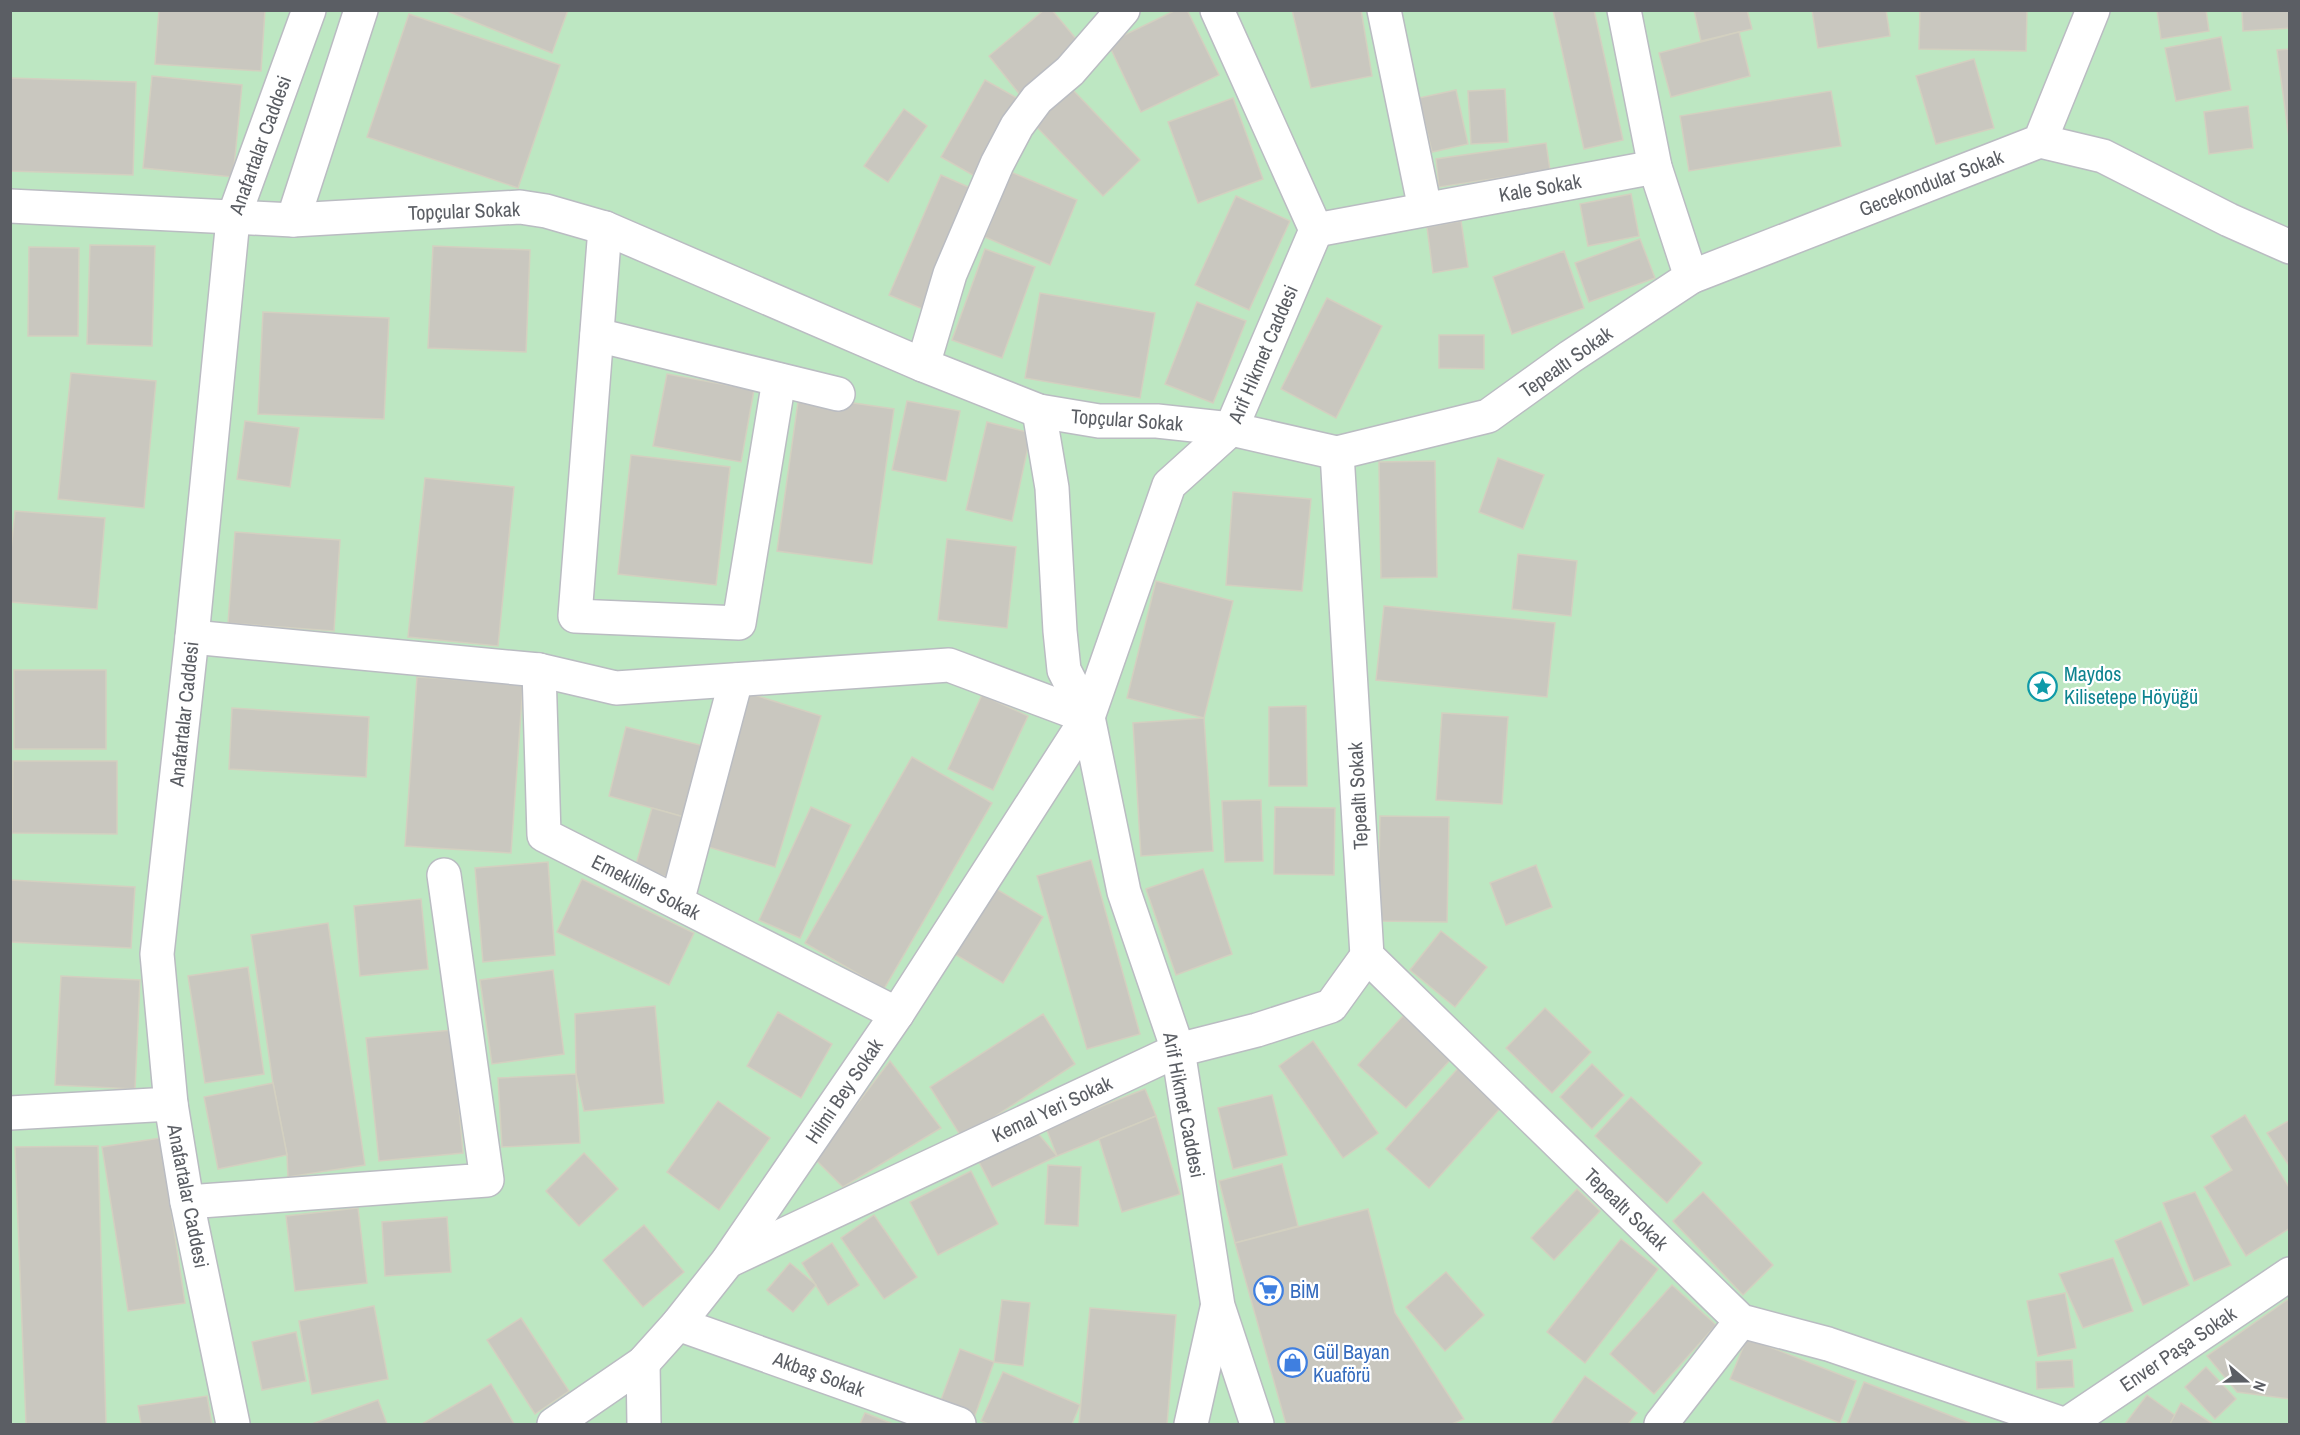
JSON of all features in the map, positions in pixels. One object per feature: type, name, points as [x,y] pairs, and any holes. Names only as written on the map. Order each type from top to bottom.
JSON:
[{"type":"street","name":"Anafartalar Caddesi","points":[[233,1425],[188,1202],[171,1104],[157,954],[192,637],[233,219],[309,10]]},
{"type":"street","points":[[293,220],[362,10]]},
{"type":"street","points":[[922,364],[950,274],[997,164],[1017,126],[1037,99],[1070,71],[1123,10]]},
{"type":"street","points":[[1217,10],[1316,230]]},
{"type":"street","points":[[1384,10],[1425,209]]},
{"type":"street","points":[[1624,10],[1655,167],[1691,277]]},
{"type":"street","points":[[2093,10],[2040,141],[2103,156],[2229,220],[2289,247]]},
{"type":"street","name":"Gecekondular Sokak","points":[[1691,277],[2040,141]]},
{"type":"street","name":"Kale Sokak","points":[[1316,230],[1655,167]]},
{"type":"street","name":"Topçular Sokak","points":[[10,206],[233,219],[293,220],[520,207],[546,211],[605,228],[922,364],[1039,411],[1099,421],[1157,421],[1231,429],[1338,453]]},
{"type":"street","points":[[605,228],[575,616],[739,623],[779,380]]},
{"type":"street","name":"Arif Hikmet Caddesi","points":[[1088,717],[1169,485],[1231,429],[1316,230]]},
{"type":"street","name":"Tepealtı Sokak","points":[[1691,277],[1570,357],[1488,416],[1338,453],[1367,956],[1741,1322]]},
{"type":"street","points":[[597,335],[838,394]]},
{"type":"street","name":"Arif Hikmet Caddesi","points":[[1039,411],[1052,488],[1064,670],[1088,717],[1124,892],[1178,1050],[1218,1306],[1257,1425]]},
{"type":"street","points":[[192,637],[539,670],[616,688],[948,665],[1088,717]]},
{"type":"street","name":"Emekliler Sokak","points":[[539,670],[544,835],[897,1014]]},
{"type":"street","points":[[677,902],[736,680]]},
{"type":"street","name":"Hilmi Bey Sokak","points":[[554,1425],[643,1362],[678,1324],[727,1262],[897,1014],[1088,717]]},
{"type":"street","points":[[188,1202],[487,1180],[444,876]]},
{"type":"street","name":"Kemal Yeri Sokak","points":[[727,1262],[1178,1050],[1257,1030],[1330,1006],[1367,956]]},
{"type":"street","points":[[10,1113],[171,1104]]},
{"type":"street","name":"Enver Paşa Sokak","points":[[2065,1425],[2289,1274]]},
{"type":"street","points":[[1191,1425],[1218,1306]]},
{"type":"street","points":[[1661,1425],[1741,1322],[1828,1344],[2065,1425]]},
{"type":"street","name":"Akbaş Sokak","points":[[678,1324],[959,1425]]},
{"type":"street","points":[[643,1362],[644,1425]]},
{"type":"green space","points":[[11,11],[2289,11],[2289,1424],[11,1424]]},
{"type":"building","points":[[159,10],[265,10],[261,71],[155,64]]},
{"type":"building","points":[[445,10],[568,10],[552,53]]},
{"type":"building","points":[[1044,10],[1052,10],[1082,46],[1021,96],[989,56]]},
{"type":"building","points":[[1176,10],[1187,10],[1219,75],[1141,112],[1108,43]]},
{"type":"building","points":[[1292,10],[1361,10],[1372,76],[1311,88]]},
{"type":"building","points":[[1553,10],[1594,10],[1623,140],[1584,149]]},
{"type":"building","points":[[1694,10],[1747,10],[1752,29],[1701,41]]},
{"type":"building","points":[[1812,10],[1886,10],[1890,36],[1818,48]]},
{"type":"building","points":[[1920,10],[2027,10],[2026,51],[1919,49]]},
{"type":"building","points":[[2157,10],[2206,10],[2209,31],[2161,39]]},
{"type":"building","points":[[2242,10],[2290,10],[2290,28],[2243,31]]},
{"type":"building","points":[[409,14],[560,65],[518,188],[367,137]]},
{"type":"building","points":[[1739,32],[1750,76],[1671,97],[1659,53]]},
{"type":"building","points":[[2221,37],[2231,90],[2176,101],[2165,48]]},
{"type":"building","points":[[2290,49],[2290,138],[2289,138],[2277,50]]},
{"type":"building","points":[[1974,59],[1994,128],[1936,144],[1916,76]]},
{"type":"building","points":[[152,76],[242,85],[233,177],[143,168]]},
{"type":"building","points":[[10,78],[136,82],[133,175],[10,171]]},
{"type":"building","points":[[985,80],[1022,101],[978,178],[941,157]]},
{"type":"building","points":[[1071,88],[1140,160],[1103,196],[1034,124]]},
{"type":"building","points":[[1505,89],[1508,142],[1471,144],[1468,91]]},
{"type":"building","points":[[1456,90],[1468,144],[1432,152],[1419,98]]},
{"type":"building","points":[[1831,91],[1841,146],[1689,171],[1680,116]]},
{"type":"building","points":[[1233,98],[1263,179],[1198,203],[1168,122]]},
{"type":"building","points":[[2248,106],[2253,148],[2209,154],[2204,112]]},
{"type":"building","points":[[904,109],[927,126],[888,182],[864,166]]},
{"type":"building","points":[[1546,143],[1550,170],[1439,187],[1436,159]]},
{"type":"building","points":[[1011,172],[1077,200],[1050,265],[985,237]]},
{"type":"building","points":[[941,175],[975,190],[923,309],[889,295]]},
{"type":"building","points":[[1631,194],[1639,236],[1588,246],[1580,204]]},
{"type":"building","points":[[1236,196],[1290,221],[1249,310],[1195,285]]},
{"type":"building","points":[[1461,221],[1468,267],[1433,273],[1427,227]]},
{"type":"building","points":[[1640,239],[1655,278],[1589,302],[1575,263]]},
{"type":"building","points":[[90,245],[155,246],[152,346],[87,344]]},
{"type":"building","points":[[433,246],[530,250],[526,352],[428,348]]},
{"type":"building","points":[[29,247],[79,248],[78,336],[28,336]]},
{"type":"building","points":[[985,249],[1035,267],[1002,358],[952,340]]},
{"type":"building","points":[[1564,251],[1584,308],[1512,334],[1493,277]]},
{"type":"building","points":[[1040,293],[1155,313],[1140,398],[1025,378]]},
{"type":"building","points":[[1327,298],[1382,326],[1336,418],[1281,389]]},
{"type":"building","points":[[1197,302],[1246,321],[1213,403],[1165,384]]},
{"type":"building","points":[[263,312],[389,318],[384,419],[258,414]]},
{"type":"building","points":[[1439,335],[1484,335],[1484,369],[1439,368]]},
{"type":"building","points":[[71,373],[156,381],[144,508],[58,499]]},
{"type":"building","points":[[667,374],[754,390],[741,462],[653,446]]},
{"type":"building","points":[[799,395],[894,409],[872,564],[777,551]]},
{"type":"building","points":[[907,401],[960,411],[946,481],[892,470]]},
{"type":"building","points":[[245,421],[299,428],[290,487],[237,479]]},
{"type":"building","points":[[987,422],[1031,433],[1012,521],[966,510]]},
{"type":"building","points":[[631,455],[730,467],[716,585],[618,574]]},
{"type":"building","points":[[1498,458],[1544,475],[1523,529],[1479,512]]},
{"type":"building","points":[[1435,461],[1437,577],[1381,578],[1379,462]]},
{"type":"building","points":[[425,478],[514,487],[498,646],[408,637]]},
{"type":"building","points":[[1233,492],[1311,499],[1302,591],[1226,585]]},
{"type":"building","points":[[15,511],[105,518],[97,609],[10,602],[10,560]]},
{"type":"building","points":[[235,532],[340,540],[334,631],[228,623]]},
{"type":"building","points":[[947,539],[1016,547],[1007,628],[938,620]]},
{"type":"building","points":[[1518,554],[1577,561],[1571,616],[1512,609]]},
{"type":"building","points":[[1156,581],[1233,601],[1204,718],[1127,698]]},
{"type":"building","points":[[1384,606],[1555,623],[1547,697],[1376,680]]},
{"type":"building","points":[[14,670],[106,670],[106,749],[14,749]]},
{"type":"building","points":[[417,677],[523,684],[511,853],[405,846]]},
{"type":"building","points":[[748,693],[821,716],[775,867],[702,845]]},
{"type":"building","points":[[982,695],[1028,716],[993,790],[948,769]]},
{"type":"building","points":[[1306,706],[1307,786],[1269,786],[1269,707]]},
{"type":"building","points":[[232,708],[369,717],[366,777],[229,769]]},
{"type":"building","points":[[1442,713],[1508,717],[1502,804],[1436,800]]},
{"type":"building","points":[[1204,718],[1213,851],[1141,856],[1133,723]]},
{"type":"building","points":[[626,727],[704,746],[684,817],[609,796]]},
{"type":"building","points":[[912,757],[992,803],[884,989],[805,943]]},
{"type":"building","points":[[13,761],[117,761],[117,834],[12,833]]},
{"type":"building","points":[[1261,800],[1263,861],[1225,862],[1222,801]]},
{"type":"building","points":[[811,807],[851,825],[800,938],[759,920]]},
{"type":"building","points":[[1275,807],[1335,808],[1334,875],[1274,874]]},
{"type":"building","points":[[652,808],[684,817],[668,877],[635,868]]},
{"type":"building","points":[[1380,816],[1449,817],[1447,922],[1378,921]]},
{"type":"building","points":[[1091,860],[1140,1034],[1087,1049],[1037,876]]},
{"type":"building","points":[[548,862],[555,955],[483,962],[475,868]]},
{"type":"building","points":[[1536,865],[1552,907],[1506,925],[1490,883]]},
{"type":"building","points":[[1203,869],[1232,954],[1176,975],[1146,889]]},
{"type":"building","points":[[582,879],[694,933],[669,985],[557,932]]},
{"type":"building","points":[[11,880],[135,887],[131,948],[10,942]]},
{"type":"building","points":[[993,887],[1043,917],[1003,983],[953,953]]},
{"type":"building","points":[[421,899],[428,969],[360,976],[354,906]]},
{"type":"building","points":[[328,923],[365,1165],[288,1177],[287,1155],[273,1083],[251,935]]},
{"type":"building","points":[[1441,931],[1487,967],[1455,1007],[1410,970]]},
{"type":"building","points":[[248,967],[264,1074],[205,1083],[188,976]]},
{"type":"building","points":[[553,970],[564,1054],[492,1064],[480,980]]},
{"type":"building","points":[[61,976],[140,980],[135,1089],[55,1085]]},
{"type":"building","points":[[655,1006],[664,1103],[584,1111],[576,1074],[575,1014]]},
{"type":"building","points":[[1545,1008],[1591,1052],[1552,1093],[1506,1048]]},
{"type":"building","points":[[778,1012],[832,1044],[801,1098],[747,1066]]},
{"type":"building","points":[[1043,1014],[1075,1064],[962,1138],[930,1087]]},
{"type":"building","points":[[1403,1016],[1451,1059],[1406,1108],[1358,1065]]},
{"type":"building","points":[[452,1030],[463,1153],[379,1161],[366,1038]]},
{"type":"building","points":[[1313,1041],[1378,1133],[1343,1158],[1279,1066]]},
{"type":"building","points":[[890,1061],[941,1128],[843,1187],[815,1159]]},
{"type":"building","points":[[1592,1064],[1624,1095],[1592,1129],[1560,1097]]},
{"type":"building","points":[[1461,1065],[1504,1104],[1429,1188],[1386,1149]]},
{"type":"building","points":[[576,1074],[580,1143],[502,1147],[498,1078]]},
{"type":"building","points":[[273,1083],[287,1155],[218,1169],[204,1097]]},
{"type":"building","points":[[1145,1089],[1156,1116],[1057,1156],[1046,1128]]},
{"type":"building","points":[[1272,1095],[1287,1155],[1233,1169],[1218,1108]]},
{"type":"building","points":[[1631,1097],[1702,1163],[1667,1203],[1595,1136]]},
{"type":"building","points":[[718,1101],[770,1138],[719,1210],[667,1172]]},
{"type":"building","points":[[2245,1115],[2290,1189],[2290,1228],[2246,1256],[2204,1187],[2232,1170],[2211,1136]]},
{"type":"building","points":[[1156,1116],[1180,1194],[1122,1212],[1099,1139]]},
{"type":"building","points":[[2290,1120],[2290,1167],[2267,1133]]},
{"type":"building","points":[[1036,1131],[1057,1156],[992,1187],[978,1160]]},
{"type":"building","points":[[160,1138],[185,1303],[128,1311],[102,1147]]},
{"type":"building","points":[[98,1146],[106,1424],[26,1424],[15,1147]]},
{"type":"building","points":[[584,1153],[618,1189],[579,1226],[546,1191]]},
{"type":"building","points":[[1282,1164],[1298,1226],[1235,1243],[1219,1181]]},
{"type":"building","points":[[1048,1165],[1081,1167],[1078,1226],[1045,1224]]},
{"type":"building","points":[[971,1171],[998,1224],[938,1255],[910,1202]]},
{"type":"building","points":[[1577,1189],[1600,1211],[1554,1260],[1531,1238]]},
{"type":"building","points":[[1703,1192],[1773,1265],[1743,1295],[1673,1221]]},
{"type":"building","points":[[2195,1192],[2231,1265],[2194,1281],[2163,1203]]},
{"type":"building","points":[[358,1208],[367,1283],[295,1291],[286,1216]]},
{"type":"building","points":[[1368,1209],[1395,1313],[1464,1419],[1452,1424],[1286,1424],[1235,1243]]},
{"type":"building","points":[[874,1215],[917,1277],[884,1299],[841,1238]]},
{"type":"building","points":[[447,1217],[451,1272],[385,1276],[382,1222]]},
{"type":"building","points":[[2161,1221],[2189,1285],[2143,1305],[2115,1241]]},
{"type":"building","points":[[644,1225],[684,1272],[643,1307],[603,1260]]},
{"type":"building","points":[[1621,1239],[1658,1269],[1585,1363],[1547,1332]]},
{"type":"building","points":[[832,1243],[859,1285],[828,1305],[802,1263]]},
{"type":"building","points":[[2113,1258],[2133,1311],[2083,1328],[2059,1274]]},
{"type":"building","points":[[790,1263],[816,1285],[793,1312],[767,1290]]},
{"type":"building","points":[[1446,1272],[1484,1315],[1445,1351],[1406,1307]]},
{"type":"building","points":[[1672,1285],[1716,1325],[1654,1394],[1610,1354]]},
{"type":"building","points":[[2065,1293],[2076,1348],[2038,1356],[2027,1301]]},
{"type":"building","points":[[2290,1298],[2290,1399],[2237,1392],[2207,1356]]},
{"type":"building","points":[[1002,1300],[1030,1303],[1023,1366],[994,1362]]},
{"type":"building","points":[[374,1306],[388,1379],[312,1394],[299,1321]]},
{"type":"building","points":[[1090,1308],[1176,1315],[1167,1424],[1079,1424]]},
{"type":"building","points":[[521,1318],[569,1391],[535,1414],[487,1340]]},
{"type":"building","points":[[296,1332],[306,1381],[262,1390],[252,1342]]},
{"type":"building","points":[[1747,1338],[1856,1381],[1840,1423],[1730,1379]]},
{"type":"building","points":[[960,1349],[994,1362],[974,1418],[939,1405]]},
{"type":"building","points":[[2072,1360],[2074,1387],[2037,1389],[2036,1362]]},
{"type":"building","points":[[2206,1367],[2236,1399],[2215,1419],[2185,1387]]},
{"type":"building","points":[[1003,1372],[1080,1405],[1072,1424],[988,1424],[981,1421]]},
{"type":"building","points":[[1585,1376],[1637,1413],[1628,1424],[1551,1424]]},
{"type":"building","points":[[1864,1382],[1972,1424],[1847,1424]]},
{"type":"building","points":[[491,1384],[514,1424],[422,1424]]},
{"type":"building","points":[[2147,1395],[2176,1416],[2170,1424],[2125,1424]]},
{"type":"building","points":[[207,1396],[212,1424],[141,1424],[138,1406]]},
{"type":"building","points":[[378,1400],[387,1424],[312,1424]]},
{"type":"building","points":[[2181,1403],[2213,1424],[2170,1424]]},
{"type":"building","points":[[865,1413],[893,1424],[860,1424]]},
{"type":"place","name":"Maydos Kilisetepe Höyüğü","points":[[2043,686]]},
{"type":"place","name":"BİM","points":[[1269,1291]]},
{"type":"place","name":"Gül Bayan Kuaförü","points":[[1292,1363]]}]
